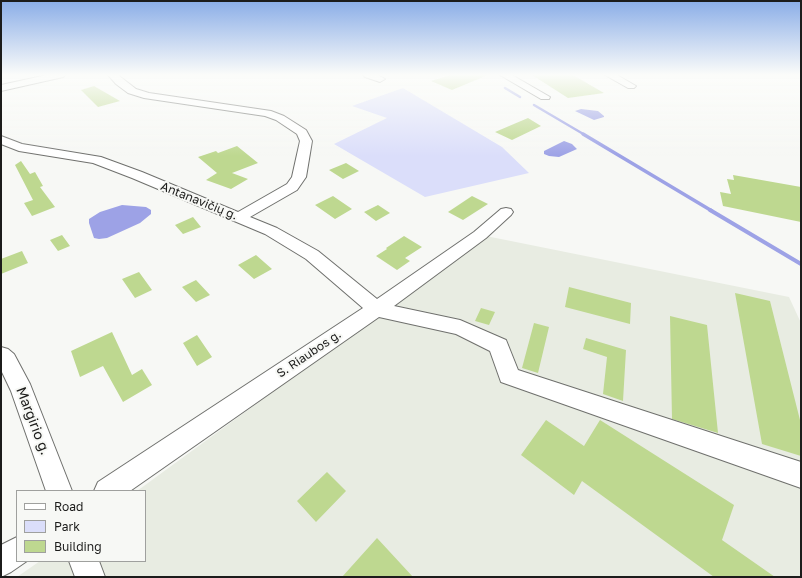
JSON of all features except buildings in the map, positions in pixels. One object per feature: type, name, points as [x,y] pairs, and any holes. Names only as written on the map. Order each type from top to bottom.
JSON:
[{"type":"street","points":[[190,102],[267,113],[280,118],[302,132],[306,141],[299,177],[292,186],[239,217]]},
{"type":"street","name":"Antanavičių g.","points":[[1,140],[19,148],[96,160],[137,175],[271,231],[312,255],[376,309]]},
{"type":"street","name":"S. Riaubos g.","points":[[108,490],[376,309],[480,235],[506,212]]},
{"type":"street","points":[[376,309],[460,328],[499,346],[509,376],[801,475]]},
{"type":"street","name":"Margirio g.","points":[[1,355],[7,360],[22,391],[59,490]]},
{"type":"street","points":[[1,562],[16,552]]},
{"type":"street","points":[[84,562],[90,577]]},
{"type":"shaded area","points":[[486,236],[789,297],[801,323],[801,577],[17,577],[39,562],[146,562],[146,490],[138,490]]},
{"type":"green space","points":[[363,102],[426,102],[502,147],[529,173],[425,197],[334,144],[387,118],[352,106]]},
{"type":"water","points":[[581,109],[598,111],[604,117],[594,120],[575,111]]},
{"type":"water","points":[[564,141],[572,144],[577,149],[559,157],[544,154],[544,151]]},
{"type":"water","points":[[122,205],[146,207],[151,210],[151,214],[140,223],[107,238],[94,238],[89,219],[100,212]]},
{"type":"waterway","points":[[534,105],[585,135]]},
{"type":"waterway","points":[[583,134],[712,211]]},
{"type":"waterway","points":[[710,210],[801,264]]}]
